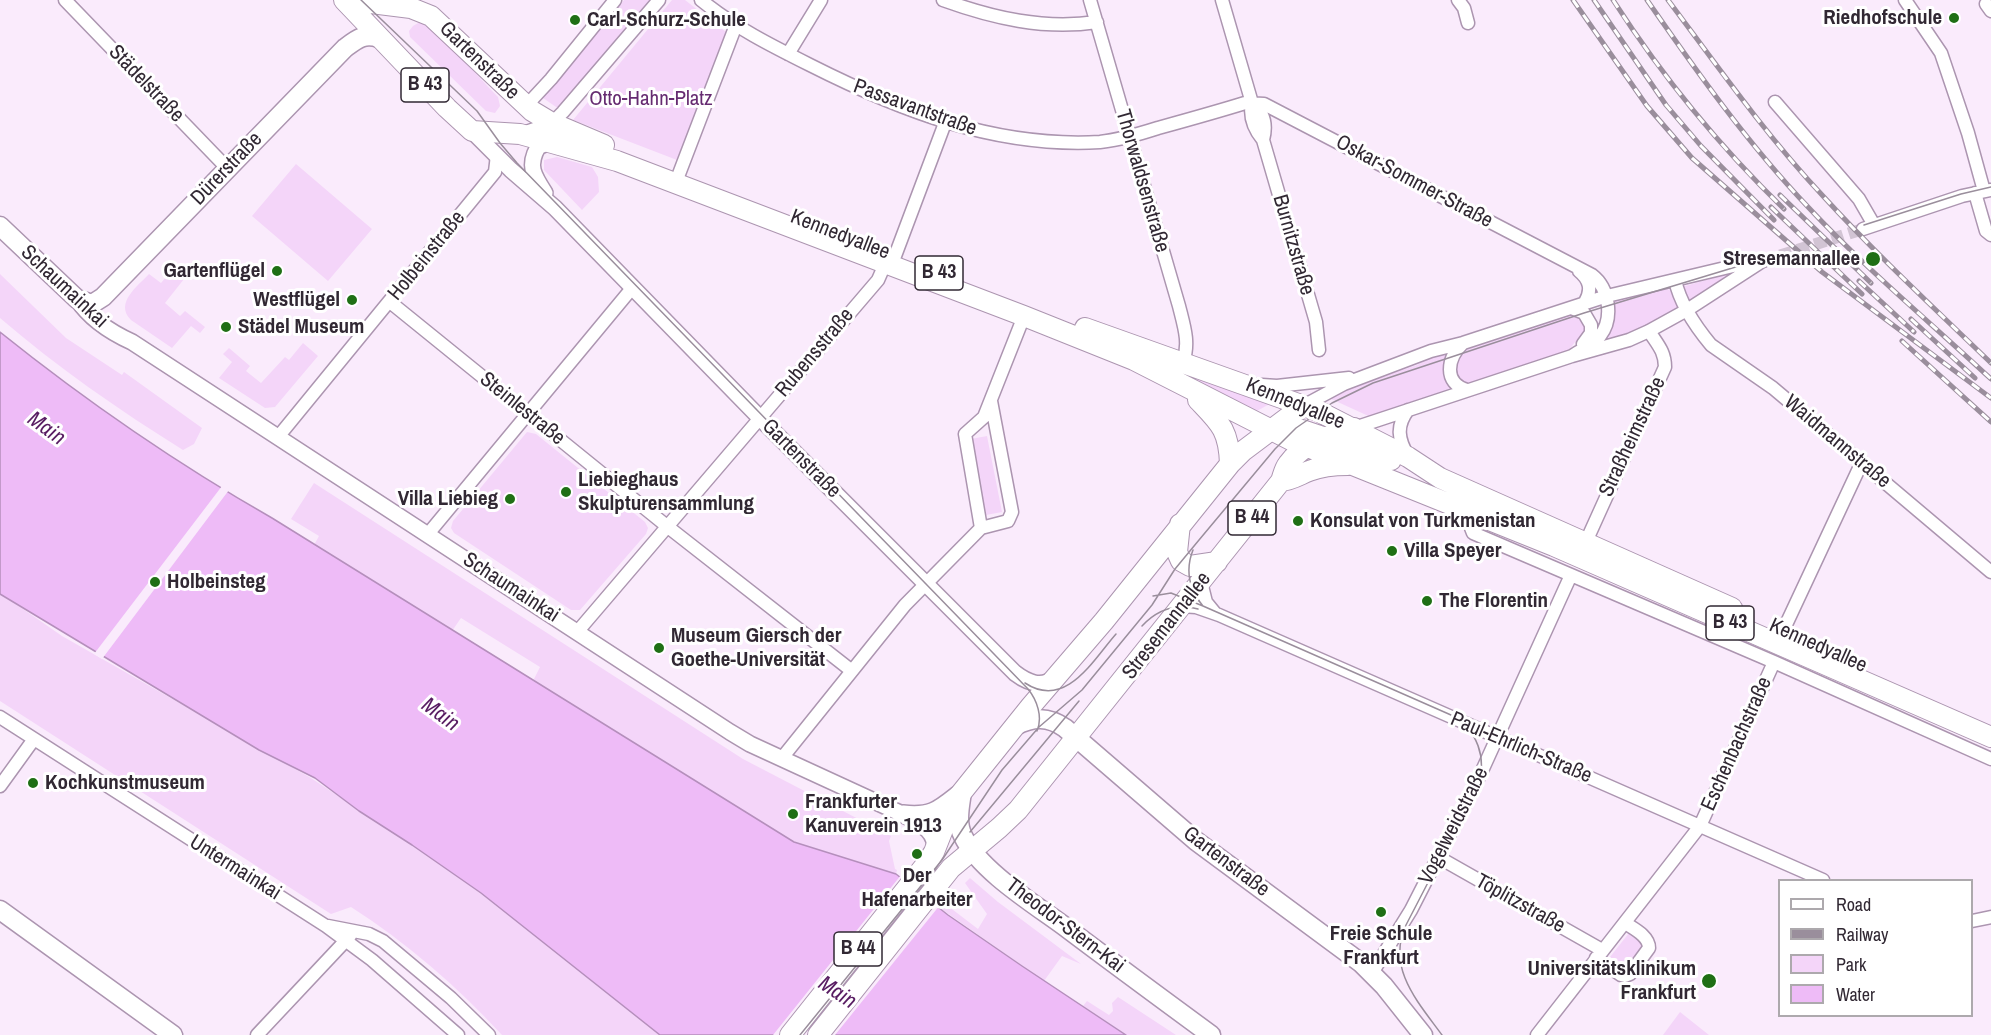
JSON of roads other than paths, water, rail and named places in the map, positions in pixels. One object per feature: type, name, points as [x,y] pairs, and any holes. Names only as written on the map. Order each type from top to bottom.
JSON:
[{"type":"main road","name":"Gartenstraße","points":[[344,0],[379,38],[483,131],[579,135]]},
{"type":"main road","name":"Gartenstraße","points":[[365,1],[411,4],[440,22],[550,133]]},
{"type":"main road","points":[[379,38],[376,19],[378,15],[411,4]]},
{"type":"main road","name":"Dürerstraße","points":[[85,301],[103,297],[345,48],[364,36],[379,38]]},
{"type":"main road","points":[[483,131],[511,117],[519,100]]},
{"type":"main road","name":"Kennedyallee","points":[[550,133],[617,161],[890,260],[1249,385],[1303,406],[1354,428],[1408,457],[1440,478],[1991,723]]},
{"type":"main road","name":"Kennedyallee","points":[[579,135],[1134,360],[1308,447],[1554,546],[1991,737]]},
{"type":"main road","name":"Schaumainkai","points":[[0,226],[85,301]]},
{"type":"main road","points":[[1182,384],[1220,423],[1229,449],[1230,464]]},
{"type":"main road","name":"Stresemannallee","points":[[930,857],[952,805],[964,789],[1127,593],[1180,524],[1243,450],[1303,406]]},
{"type":"main road","name":"B 43","points":[[1270,430],[1296,428],[1326,436],[1440,478]]},
{"type":"main road","name":"Stresemannallee","points":[[818,1035],[944,876],[1010,818],[1077,737],[1281,481],[1286,466],[1308,447],[1326,436],[1354,428]]},
{"type":"main road","points":[[1281,481],[1293,480],[1311,470],[1333,465],[1352,465]]},
{"type":"main road","points":[[1180,524],[1177,552],[1181,561],[1189,566],[1217,562]]},
{"type":"main road","name":"Gartenstraße","points":[[1015,726],[1036,719],[1048,719],[1057,722],[1077,737],[1196,842],[1372,973],[1423,1035]]},
{"type":"main road","name":"Theodor-Stern-Kai","points":[[964,789],[960,826],[963,838],[971,850],[990,869],[1211,1035]]},
{"type":"main road","name":"B 44","points":[[790,1035],[930,857]]},
{"type":"main road","points":[[0,910],[173,1035]]},
{"type":"street","name":"Städelstraße","points":[[65,0],[228,169]]},
{"type":"street","points":[[519,100],[551,80],[615,0]]},
{"type":"street","points":[[550,133],[569,106],[659,0]]},
{"type":"street","name":"Passavantstraße","points":[[701,0],[735,25],[857,88],[945,123],[983,133],[1047,141],[1101,142],[1129,137],[1245,103],[1252,103]]},
{"type":"street","points":[[788,54],[821,0]]},
{"type":"street","points":[[943,0],[980,12],[1032,24],[1072,25],[1097,22]]},
{"type":"street","name":"Thorwaldsenstraße","points":[[1090,0],[1187,340],[1188,350],[1183,362]]},
{"type":"street","name":"Burnitzstraße","points":[[1222,0],[1252,103],[1251,112],[1256,131],[1263,140],[1316,322],[1319,350]]},
{"type":"street","points":[[1458,0],[1464,8],[1468,23]]},
{"type":"street","points":[[1905,0],[1941,53],[1968,133],[1983,191],[1986,231],[1991,235]]},
{"type":"street","points":[[679,174],[735,25]]},
{"type":"street","points":[[1775,102],[1859,200],[1868,227],[1983,191]]},
{"type":"street","name":"Oskar-Sommer-Straße","points":[[1252,103],[1264,104],[1592,275],[1602,282],[1607,296]]},
{"type":"street","name":"Rubensstraße","points":[[578,632],[878,280],[890,260],[945,123]]},
{"type":"street","name":"Gartenstraße","points":[[483,131],[497,155],[511,170],[555,208],[925,585],[1023,679],[1044,684],[1059,675]]},
{"type":"street","name":"Gartenstraße","points":[[550,133],[533,156],[532,169],[555,208]]},
{"type":"street","name":"Holbeinstraße","points":[[278,437],[495,172],[497,155]]},
{"type":"street","name":"Stresemannallee","points":[[1303,406],[1359,377],[1431,351],[1463,343],[1607,296],[1763,261],[1688,310],[1649,331],[1610,346],[1572,356],[1354,428]]},
{"type":"street","points":[[1574,266],[1586,277],[1588,283],[1588,296],[1585,303]]},
{"type":"street","points":[[1675,280],[1688,310]]},
{"type":"street","points":[[428,534],[633,287]]},
{"type":"street","name":"Stresemannallee","points":[[1572,356],[1600,336],[1606,323],[1607,296]]},
{"type":"street","name":"Schaumainkai","points":[[85,301],[86,312],[118,336],[132,342],[730,732],[750,744],[900,813],[930,832],[935,843],[930,857]]},
{"type":"street","name":"Steinlestraße","points":[[390,302],[668,527],[852,671]]},
{"type":"street","points":[[1571,308],[1584,313],[1591,333],[1588,340],[1572,356]]},
{"type":"street","name":"Waidmannstraße","points":[[1688,310],[1711,345],[1773,388],[1991,572]]},
{"type":"street","points":[[981,528],[964,438],[966,431],[984,417],[1024,316]]},
{"type":"street","name":"Straßheimstraße","points":[[1585,544],[1665,367],[1661,349],[1649,331]]},
{"type":"street","points":[[1463,343],[1452,356],[1450,370],[1458,388],[1467,390]]},
{"type":"street","name":"Stresemannallee","points":[[1249,385],[1276,386],[1359,377]]},
{"type":"street","points":[[782,758],[905,605],[981,528],[1008,521],[1012,512],[991,400]]},
{"type":"street","points":[[1408,410],[1401,421],[1399,435],[1408,457]]},
{"type":"street","points":[[1783,631],[1862,462]]},
{"type":"street","name":"Kennedyallee","points":[[1468,512],[1473,533],[1774,662],[1991,759]]},
{"type":"street","name":"Vogelweidstraße","points":[[1372,973],[1411,910],[1498,738],[1571,575]]},
{"type":"street","points":[[1201,582],[1206,602],[1219,615]]},
{"type":"street","name":"Paul-Ehrlich-Straße","points":[[1181,606],[1196,607],[1219,615],[1821,879]]},
{"type":"street","name":"Eschenbachstraße","points":[[1537,1035],[1700,826],[1774,662]]},
{"type":"street","name":"Untermainkai","points":[[0,717],[326,926],[406,988],[458,1035]]},
{"type":"street","points":[[0,786],[34,739]]},
{"type":"street","name":"Stresemannallee","points":[[928,813],[964,789]]},
{"type":"street","name":"Schaumainkai","points":[[900,813],[928,813]]},
{"type":"street","name":"Töplitzstraße","points":[[1438,857],[1599,954],[1621,975],[1625,976],[1630,974],[1650,944],[1625,922]]},
{"type":"street","points":[[1973,920],[1991,916]]},
{"type":"street","points":[[326,926],[355,930],[383,941],[452,998],[489,1035]]},
{"type":"street","points":[[257,1035],[355,930]]},
{"type":"water","name":"Main","points":[[0,332],[99,407],[201,475],[794,842],[896,874],[948,915],[1126,1035],[660,1035],[481,893],[359,811],[315,778],[259,750],[0,594]]},
{"type":"tunnel","points":[[1763,261],[1863,229]]},
{"type":"tram line","points":[[361,0],[477,111],[517,163],[1028,689],[1038,709],[1037,731]]},
{"type":"tram line","points":[[1864,225],[1961,194],[1991,187]]},
{"type":"tram line","points":[[800,1035],[942,860],[1002,770],[1039,727],[1082,690],[1152,605],[1175,569],[1275,449],[1296,428],[1332,403],[1373,383],[1584,313],[1762,259]]},
{"type":"tram line","points":[[1193,550],[1189,565],[1190,580],[1194,593],[1203,606]]},
{"type":"tram line","points":[[1153,596],[1171,593],[1203,606],[1451,715],[1468,728],[1474,737],[1481,755],[1481,776],[1478,786],[1406,925],[1401,941],[1402,970],[1408,984],[1423,1010],[1442,1035]]},
{"type":"tram line","points":[[1142,626],[1167,609],[1182,607],[1198,609]]},
{"type":"tram line","points":[[1025,683],[1040,690],[1053,690],[1066,686],[1088,668],[1116,634]]},
{"type":"tram line","points":[[970,832],[1079,701]]},
{"type":"railway","points":[[1573,0],[1647,106],[1692,158],[1822,272],[1991,398]]},
{"type":"railway","points":[[1594,0],[1666,105],[1701,146],[1774,220]]},
{"type":"railway","points":[[1613,0],[1651,56],[1692,109],[1784,209]]},
{"type":"railway","points":[[1647,0],[1724,107],[1787,184],[1831,231],[1991,379]]},
{"type":"railway","points":[[1668,0],[1743,100],[1802,173],[1884,260],[1991,363]]},
{"type":"railway","points":[[1780,195],[1871,283]]},
{"type":"railway","points":[[1771,207],[1862,294]]},
{"type":"railway","points":[[1859,281],[1914,332]]},
{"type":"railway","points":[[1911,319],[1975,378]]},
{"type":"railway","points":[[1902,341],[1991,422]]},
{"type":"place","name":"Riedhofschule","points":[[1954,18]]},
{"type":"place","name":"Carl-Schurz-Schule","points":[[575,20]]},
{"type":"place","name":"Stresemannallee","points":[[1873,259]]},
{"type":"place","name":"Gartenflügel","points":[[277,271]]},
{"type":"place","name":"Westflügel","points":[[352,300]]},
{"type":"place","name":"Städel Museum","points":[[226,327]]},
{"type":"place","name":"Liebieghaus Skulpturensammlung","points":[[566,492]]},
{"type":"place","name":"Villa Liebieg","points":[[510,499]]},
{"type":"place","name":"Konsulat von Turkmenistan","points":[[1298,521]]},
{"type":"place","name":"Villa Speyer","points":[[1392,551]]},
{"type":"place","name":"Holbeinsteg","points":[[155,582]]},
{"type":"place","name":"The Florentin","points":[[1427,601]]},
{"type":"place","name":"Museum Giersch der Goethe-Universität","points":[[659,648]]},
{"type":"place","name":"Kochkunstmuseum","points":[[33,783]]},
{"type":"place","name":"Frankfurter Kanuverein 1913","points":[[793,814]]},
{"type":"place","name":"Der Hafenarbeiter","points":[[917,854]]},
{"type":"place","name":"Freie Schule Frankfurt","points":[[1381,912]]},
{"type":"place","name":"Universitätsklinikum Frankfurt","points":[[1709,981]]},
{"type":"park label","name":"Otto-Hahn-Platz","points":[[651,99]]}]
